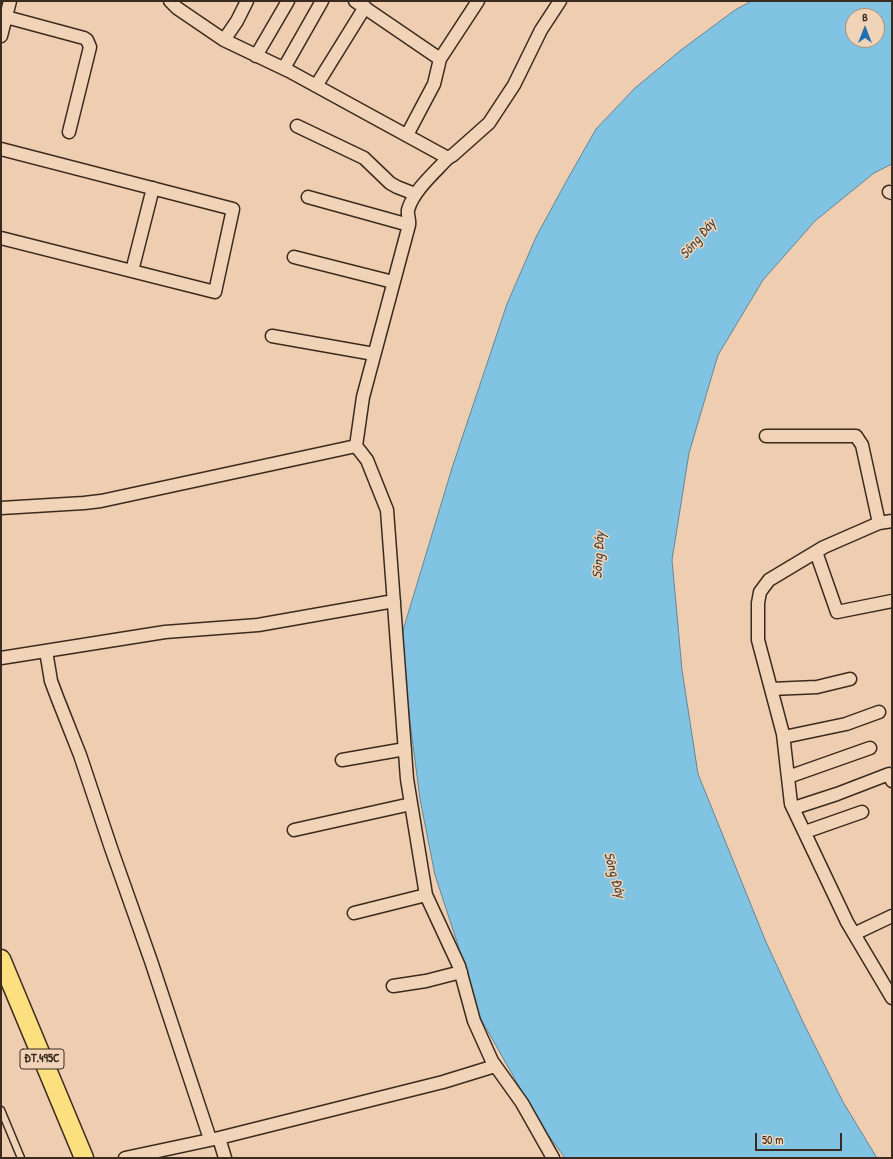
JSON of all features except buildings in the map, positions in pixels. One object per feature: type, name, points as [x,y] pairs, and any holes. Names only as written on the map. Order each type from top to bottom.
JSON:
[{"type":"main road","name":"ĐT.495C","points":[[1,959],[84,1158]]},
{"type":"street","points":[[1,36],[10,1]]},
{"type":"street","points":[[170,1],[177,8],[224,40],[284,68],[448,158]]},
{"type":"street","points":[[224,40],[237,21],[247,1]]},
{"type":"street","points":[[256,56],[288,1]]},
{"type":"street","points":[[284,68],[322,1]]},
{"type":"street","points":[[407,135],[434,84],[440,59],[478,1]]},
{"type":"street","points":[[553,1158],[522,1103],[492,1061],[474,1020],[455,956],[426,895],[407,780],[387,516],[385,506],[367,460],[356,446],[363,397],[409,225],[408,211],[411,201],[448,158],[489,122],[514,85],[541,30],[560,1]]},
{"type":"street","points":[[316,86],[360,4],[440,59]]},
{"type":"street","points":[[6,18],[87,40],[90,47],[69,132]]},
{"type":"street","points":[[297,126],[364,158],[390,183],[416,194]]},
{"type":"street","points":[[1,149],[233,209],[215,292],[1,238]]},
{"type":"street","points":[[132,271],[153,188]]},
{"type":"street","points":[[308,197],[409,225]]},
{"type":"street","points":[[294,257],[393,282]]},
{"type":"street","points":[[272,336],[374,354]]},
{"type":"street","points":[[766,436],[853,436],[858,438],[862,445],[879,523]]},
{"type":"street","points":[[1,508],[101,501],[356,446]]},
{"type":"street","points":[[892,521],[879,523],[824,547],[769,580],[760,592],[758,603],[758,640],[784,737],[790,799],[847,922],[854,934],[888,979],[892,998]]},
{"type":"street","points":[[816,552],[838,612],[892,601]]},
{"type":"street","points":[[1,658],[169,632],[258,625],[394,601]]},
{"type":"street","points":[[46,651],[51,681],[80,755],[111,848],[214,1139],[225,1158]]},
{"type":"street","points":[[771,689],[816,687],[850,679]]},
{"type":"street","points":[[784,737],[843,725],[879,712]]},
{"type":"street","points":[[788,777],[870,748]]},
{"type":"street","points":[[342,760],[404,749]]},
{"type":"street","points":[[794,808],[837,794],[889,774],[892,781]]},
{"type":"street","points":[[294,830],[411,804]]},
{"type":"street","points":[[805,832],[862,812]]},
{"type":"street","points":[[354,913],[426,895]]},
{"type":"street","points":[[854,934],[892,916]]},
{"type":"street","points":[[393,986],[426,981],[461,972]]},
{"type":"street","points":[[125,1158],[214,1139],[443,1082],[495,1066]]},
{"type":"lane","points":[[1,1110],[21,1158]]},
{"type":"water","name":"Sông Đáy","points":[[752,1],[892,1],[892,164],[874,173],[815,221],[763,280],[718,355],[689,453],[672,560],[682,670],[698,774],[766,942],[803,1022],[843,1102],[877,1158],[565,1158],[541,1125],[477,1012],[458,945],[435,875],[420,799],[401,637],[452,468],[507,304],[536,237],[596,129],[635,88],[681,50],[735,10]]}]
